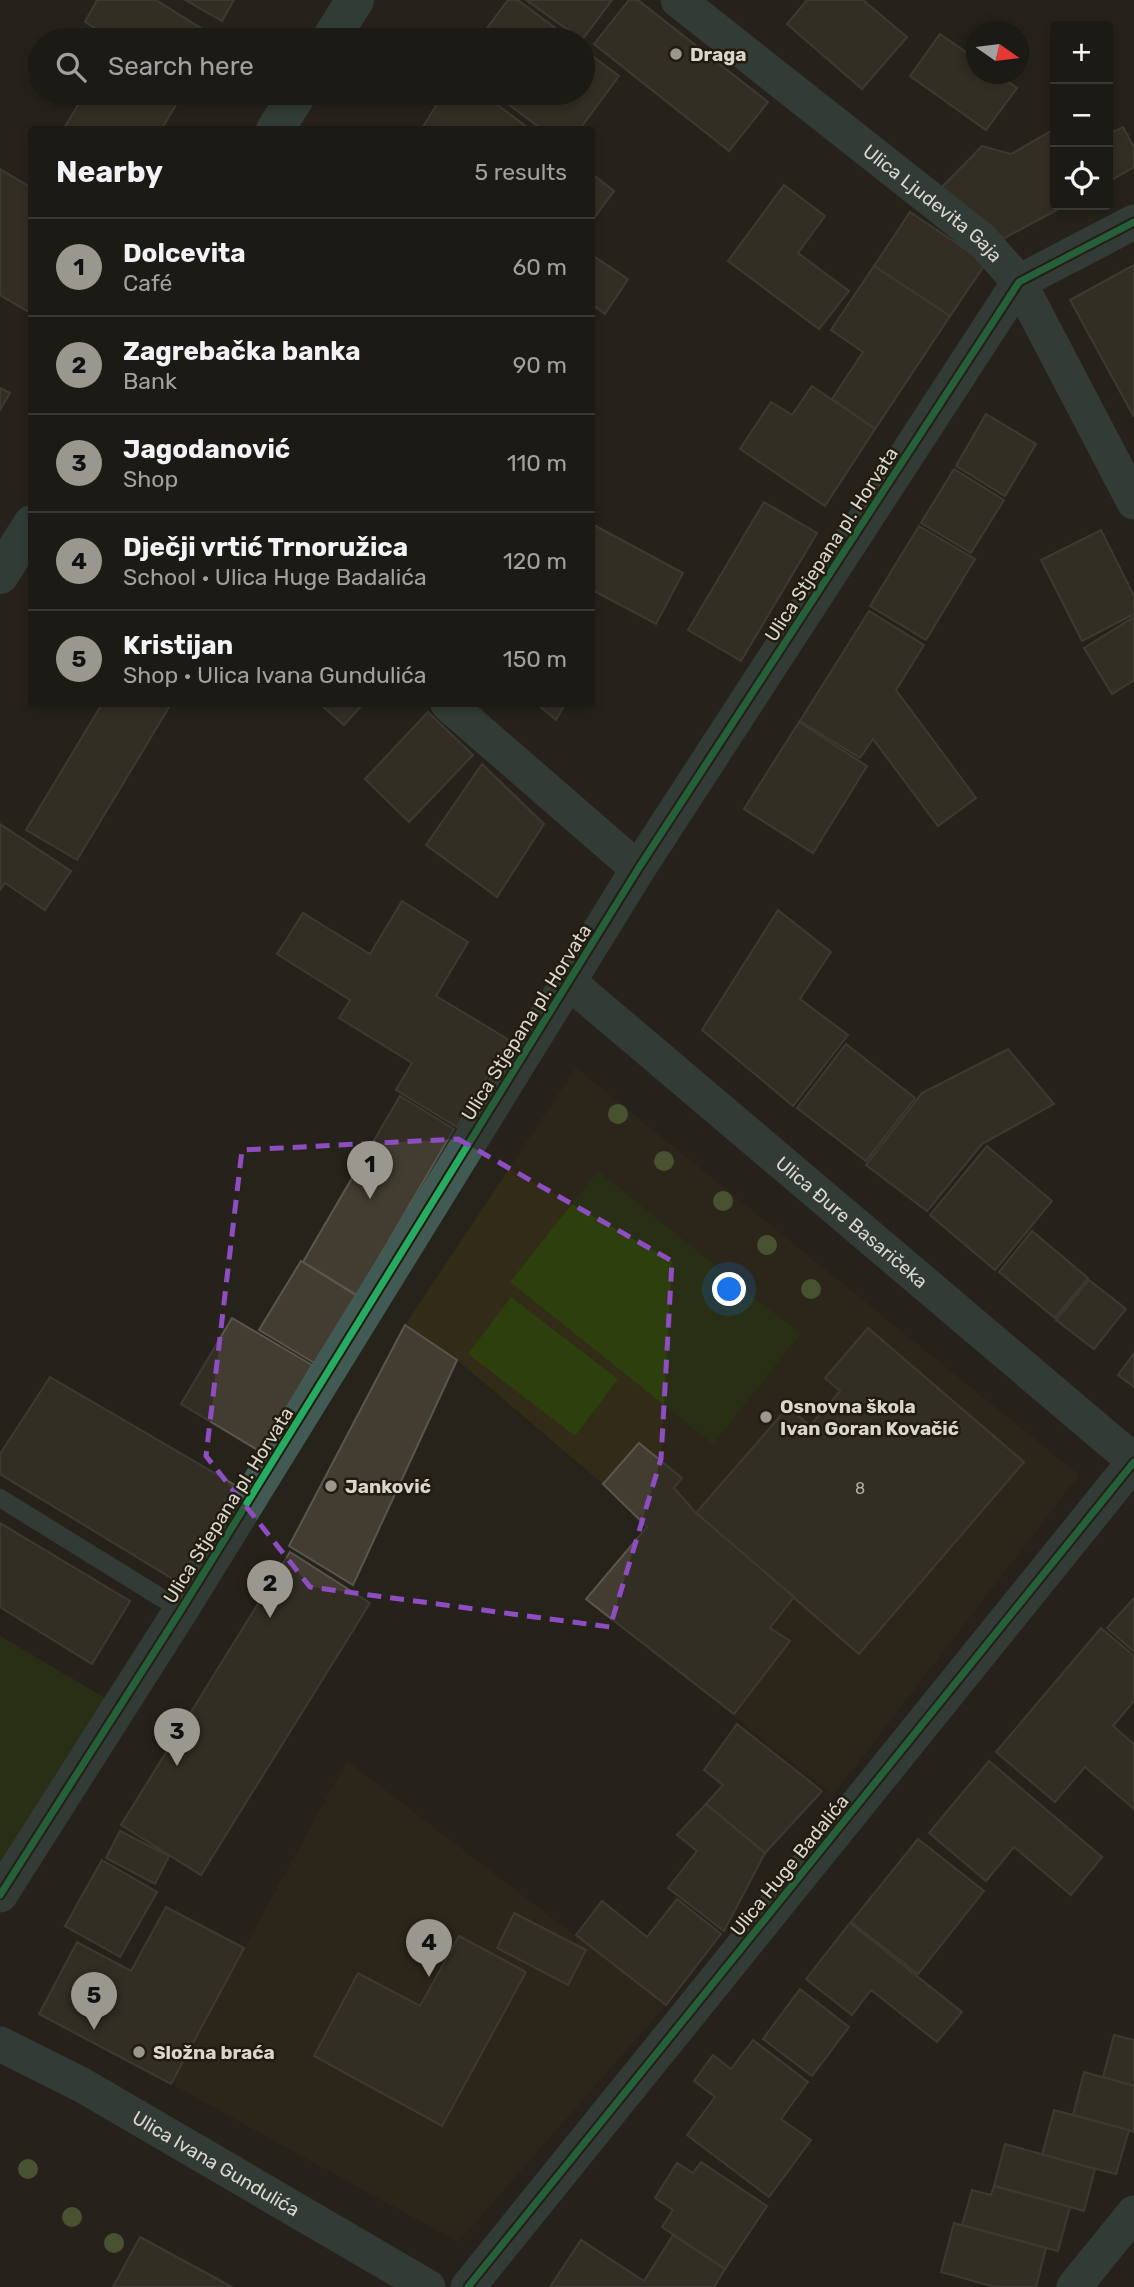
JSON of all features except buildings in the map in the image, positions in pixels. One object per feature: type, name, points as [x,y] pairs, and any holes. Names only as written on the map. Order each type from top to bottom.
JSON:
[{"type":"main road","points":[[338,28],[355,0]]},
{"type":"main road","points":[[277,126],[291,105]]},
{"type":"main road","points":[[0,575],[28,530]]},
{"type":"street","name":"Ulica Ljudevita Gaja","points":[[678,0],[981,239],[1019,282],[1134,502]]},
{"type":"street","name":"Ulica Stjepana pl. Horvata","points":[[0,1895],[181,1611],[638,869],[1019,282],[1134,222]]},
{"type":"street","points":[[451,707],[638,869]]},
{"type":"street","name":"Ulica Đure Basaričeka","points":[[569,982],[1134,1461]]},
{"type":"street","name":"Ulica Huge Badalića","points":[[468,2287],[1134,1461]]},
{"type":"street","name":"Ulica Ivana Gundulića","points":[[0,2044],[82,2085],[428,2287]]},
{"type":"street","points":[[1074,2287],[1134,2213]]},
{"type":"lane","points":[[0,1498],[181,1611]]},
{"type":"highlighted area","points":[[458,1139],[672,1261],[661,1459],[610,1627],[310,1587],[206,1456],[242,1150]]},
{"type":"shaded area","name":"Osnovna škola Ivan Goran Kovačić","points":[[576,1068],[1079,1475],[833,1795],[586,1599],[647,1527],[603,1484],[457,1360],[405,1325]]},
{"type":"shaded area","points":[[347,1761],[666,2005],[458,2242],[170,2083]]},
{"type":"green space","points":[[598,1171],[800,1334],[713,1444],[510,1282]]},
{"type":"green space","points":[[511,1297],[618,1379],[575,1436],[468,1354]]},
{"type":"green space","points":[[0,1636],[105,1698],[0,1866]]},
{"type":"cycle path","points":[[0,1895],[181,1610],[638,869],[1019,282],[1134,222]]},
{"type":"cycle path","points":[[468,2287],[1134,1462]]},
{"type":"place","name":"Draga","points":[[676,54]]},
{"type":"place","name":"Dolcevita","points":[[370,1199]]},
{"type":"place","name":"Osnovna škola Ivan Goran Kovačić","points":[[766,1417]]},
{"type":"place","name":"Janković","points":[[331,1486]]},
{"type":"place","name":"Zagrebačka banka","points":[[270,1618]]},
{"type":"place","name":"Jagodanović","points":[[177,1766]]},
{"type":"place","name":"Dječji vrtić Trnoružica","points":[[429,1977]]},
{"type":"place","name":"Kristijan","points":[[94,2030]]},
{"type":"place","name":"Složna braća","points":[[139,2052]]}]
